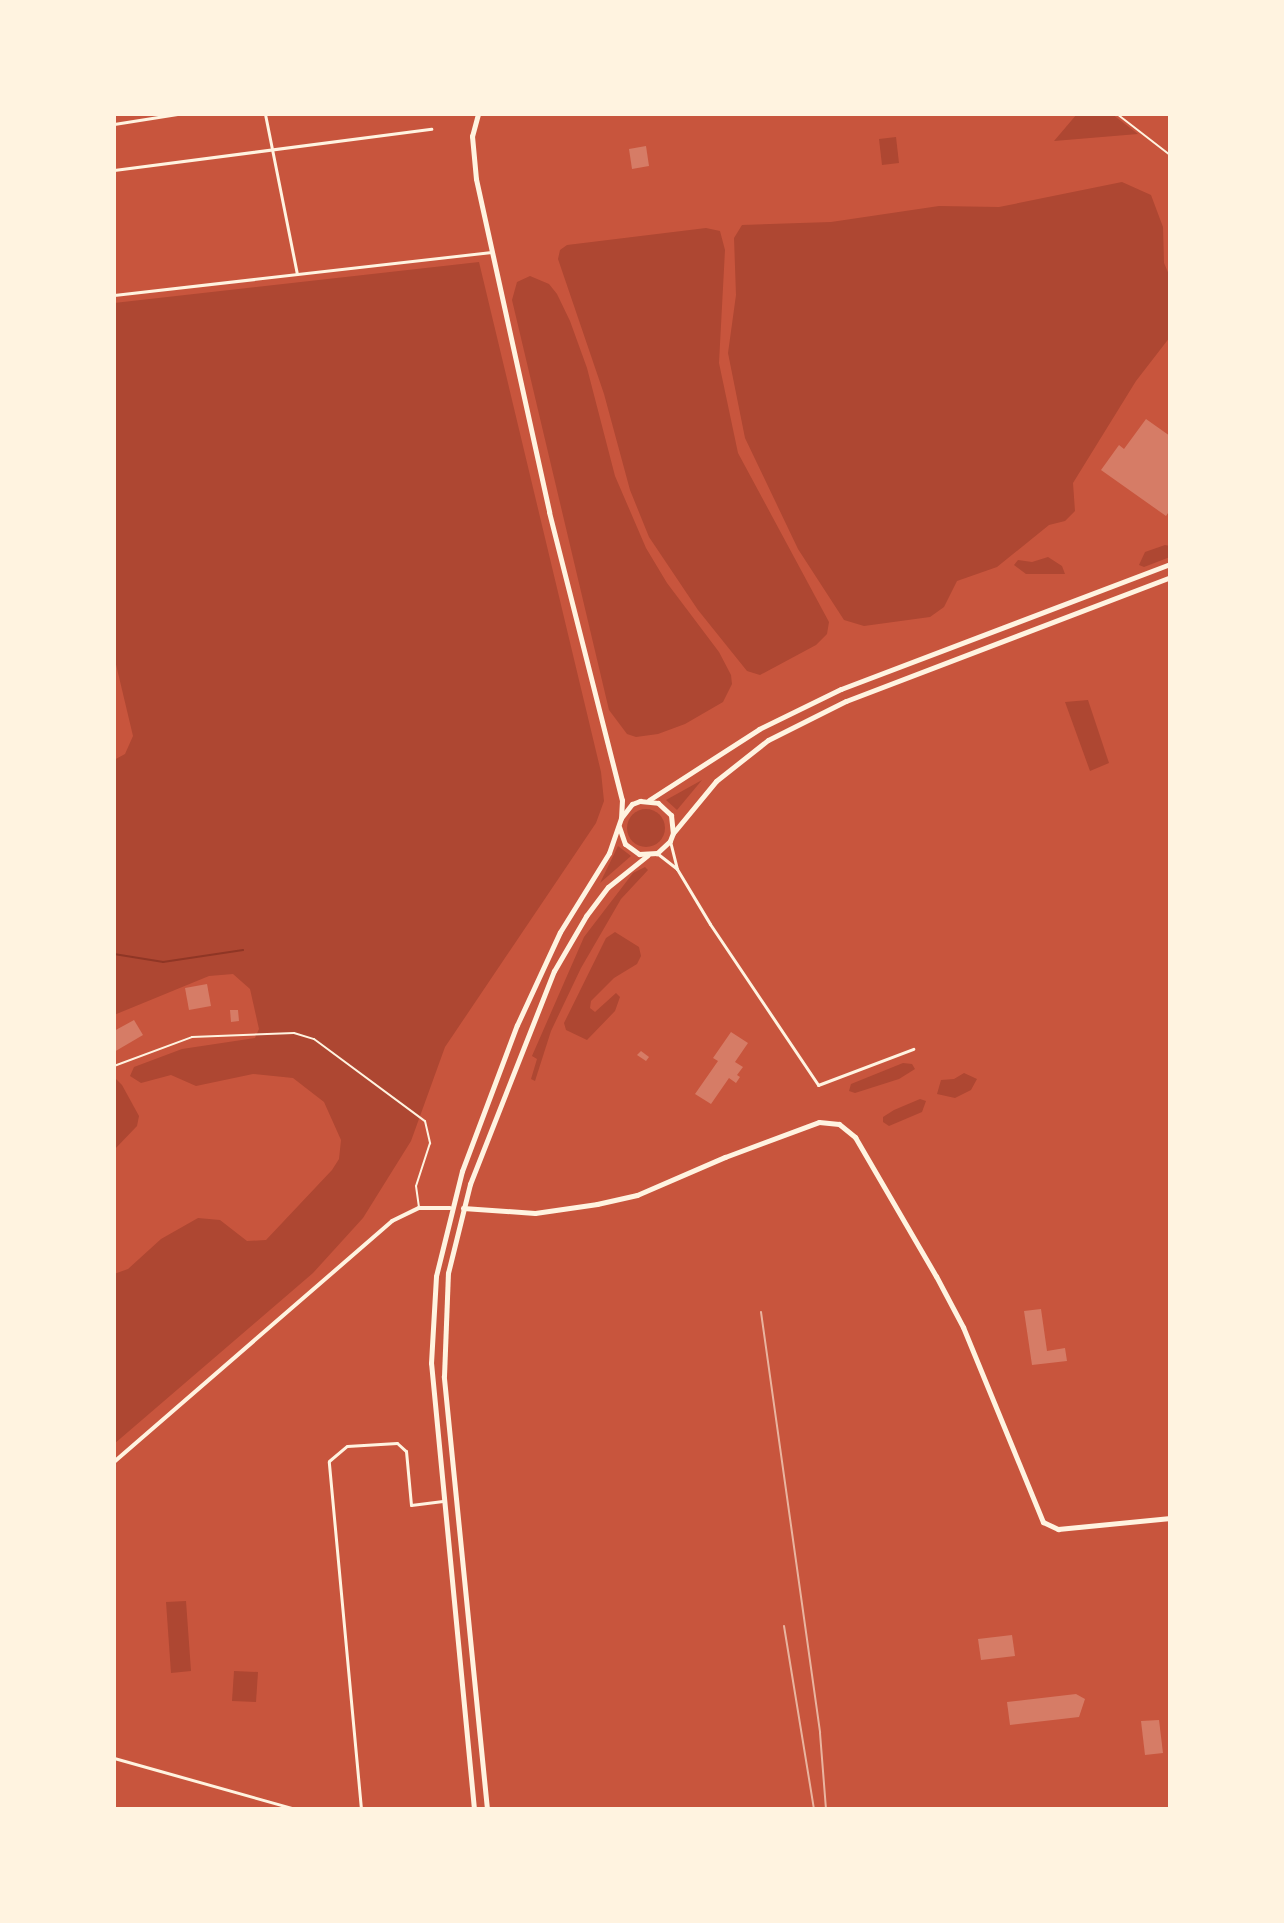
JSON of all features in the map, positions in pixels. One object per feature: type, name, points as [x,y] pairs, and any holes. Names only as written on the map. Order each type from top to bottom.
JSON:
[{"type":"main road","points":[[474,1809],[431,1363],[436,1276],[450,1208],[536,979],[560,932],[609,853],[619,827],[622,800],[549,512],[492,252],[472,136],[478,114]]},
{"type":"main road","points":[[649,800],[759,729],[841,689],[1170,564]]},
{"type":"main road","points":[[619,827],[625,844],[639,854],[657,853],[670,841],[673,833],[716,781],[768,740],[846,701],[1170,577]]},
{"type":"main road","points":[[622,800],[658,803],[671,815],[673,833]]},
{"type":"main road","points":[[621,818],[632,804],[640,801]]},
{"type":"main road","points":[[487,1809],[444,1376],[448,1273],[463,1208],[554,971],[586,916],[608,887],[648,855]]},
{"type":"main road","points":[[450,1208],[535,1213],[637,1195],[725,1157],[819,1122],[839,1124],[855,1137],[963,1327],[1043,1522],[1058,1529],[1170,1518]]},
{"type":"street","points":[[114,124],[177,114]]},
{"type":"street","points":[[265,114],[297,274]]},
{"type":"street","points":[[1117,114],[1170,155]]},
{"type":"street","points":[[114,170],[273,147],[431,129]]},
{"type":"street","points":[[114,295],[492,252]]},
{"type":"street","points":[[670,841],[677,869]]},
{"type":"street","points":[[657,853],[677,869],[818,1085],[913,1049]]},
{"type":"street","points":[[114,1066],[192,1037],[294,1033],[314,1039],[425,1121],[430,1143],[416,1186],[419,1208]]},
{"type":"street","points":[[114,1462],[404,1213],[419,1208],[450,1208]]},
{"type":"street","points":[[361,1809],[329,1461],[347,1446],[397,1443],[406,1451],[411,1505],[443,1501]]},
{"type":"street","points":[[114,1758],[295,1809]]},
{"type":"shaded area","points":[[1077,114],[1112,114],[1138,134],[1054,141]]},
{"type":"shaded area","points":[[896,137],[899,163],[882,165],[879,139]]},
{"type":"shaded area","points":[[1122,182],[1151,195],[1163,227],[1164,263],[1170,277],[1170,337],[1136,381],[1073,483],[1075,511],[1065,521],[1049,525],[997,567],[957,581],[944,607],[930,617],[864,626],[844,620],[798,549],[745,438],[728,353],[736,295],[734,238],[742,225],[831,222],[939,206],[999,207]]},
{"type":"shaded area","points":[[706,228],[720,231],[725,250],[719,363],[738,453],[829,622],[827,634],[816,645],[760,675],[747,671],[698,610],[649,537],[630,490],[604,394],[558,259],[560,250],[567,245]]},
{"type":"shaded area","points":[[479,262],[601,772],[604,801],[596,823],[445,1047],[411,1141],[363,1218],[313,1273],[114,1444],[114,1274],[128,1269],[161,1239],[198,1218],[220,1220],[247,1241],[266,1240],[332,1170],[339,1159],[341,1140],[324,1102],[293,1078],[253,1074],[196,1086],[171,1075],[141,1083],[130,1076],[134,1067],[182,1049],[255,1038],[259,1029],[250,989],[233,974],[209,976],[114,1015],[114,760],[125,754],[133,736],[114,656],[114,303]]},
{"type":"shaded area","points":[[530,276],[549,284],[570,321],[587,368],[615,476],[646,548],[667,583],[719,652],[731,675],[732,684],[723,702],[685,724],[658,734],[636,737],[627,734],[609,710],[512,300],[517,282]]},
{"type":"shaded area","points":[[1170,546],[1170,557],[1144,567],[1139,565],[1145,552]]},
{"type":"shaded area","points":[[1048,557],[1062,566],[1065,574],[1026,574],[1014,565],[1018,560],[1032,562]]},
{"type":"shaded area","points":[[1088,700],[1109,763],[1090,771],[1065,702]]},
{"type":"shaded area","points":[[702,780],[677,810],[666,800]]},
{"type":"shaded area","points":[[646,809],[660,814],[665,828],[660,842],[646,847],[632,842],[627,828],[632,814]]},
{"type":"shaded area","points":[[618,846],[631,856],[600,883]]},
{"type":"shaded area","points":[[645,867],[648,870],[621,899],[581,968],[551,1031],[535,1081],[531,1079],[537,1059],[532,1056],[584,937],[633,873]]},
{"type":"shaded area","points":[[615,932],[639,947],[641,956],[637,964],[614,978],[591,1001],[590,1008],[595,1012],[616,993],[620,997],[615,1011],[587,1040],[566,1030],[564,1023],[606,938]]},
{"type":"shaded area","points":[[903,1063],[912,1064],[915,1069],[899,1079],[855,1093],[849,1091],[851,1084]]},
{"type":"shaded area","points":[[964,1073],[977,1079],[971,1090],[955,1098],[937,1094],[941,1080],[954,1079]]},
{"type":"shaded area","points":[[114,1077],[122,1085],[139,1116],[137,1126],[114,1150]]},
{"type":"shaded area","points":[[920,1099],[926,1101],[922,1112],[889,1126],[883,1122],[883,1117],[894,1110]]},
{"type":"shaded area","points":[[186,1601],[191,1671],[171,1673],[166,1602]]},
{"type":"shaded area","points":[[234,1671],[258,1672],[256,1702],[232,1701]]},
{"type":"building","points":[[646,146],[649,166],[632,169],[629,149]]},
{"type":"building","points":[[1146,419],[1170,436],[1170,510],[1166,516],[1101,470],[1119,445],[1124,449]]},
{"type":"building","points":[[207,984],[211,1006],[189,1010],[185,988]]},
{"type":"building","points":[[230,1010],[238,1010],[239,1021],[231,1022]]},
{"type":"building","points":[[134,1020],[143,1035],[114,1052],[114,1031]]},
{"type":"building","points":[[731,1032],[748,1043],[735,1062],[743,1067],[736,1083],[729,1078],[711,1104],[695,1094],[718,1061],[713,1058]]},
{"type":"building","points":[[641,1051],[649,1057],[646,1061],[637,1055]]},
{"type":"building","points":[[1041,1309],[1047,1351],[1065,1348],[1067,1361],[1032,1365],[1024,1311]]},
{"type":"building","points":[[1012,1635],[1015,1656],[981,1660],[978,1639]]},
{"type":"building","points":[[1076,1694],[1085,1699],[1079,1717],[1010,1725],[1007,1702]]},
{"type":"building","points":[[1159,1720],[1163,1753],[1145,1755],[1141,1721]]},
{"type":"waterway","points":[[114,954],[163,962],[243,950]]},
{"type":"railway","points":[[761,1312],[820,1733],[826,1809]]},
{"type":"railway","points":[[784,1626],[814,1809]]}]
